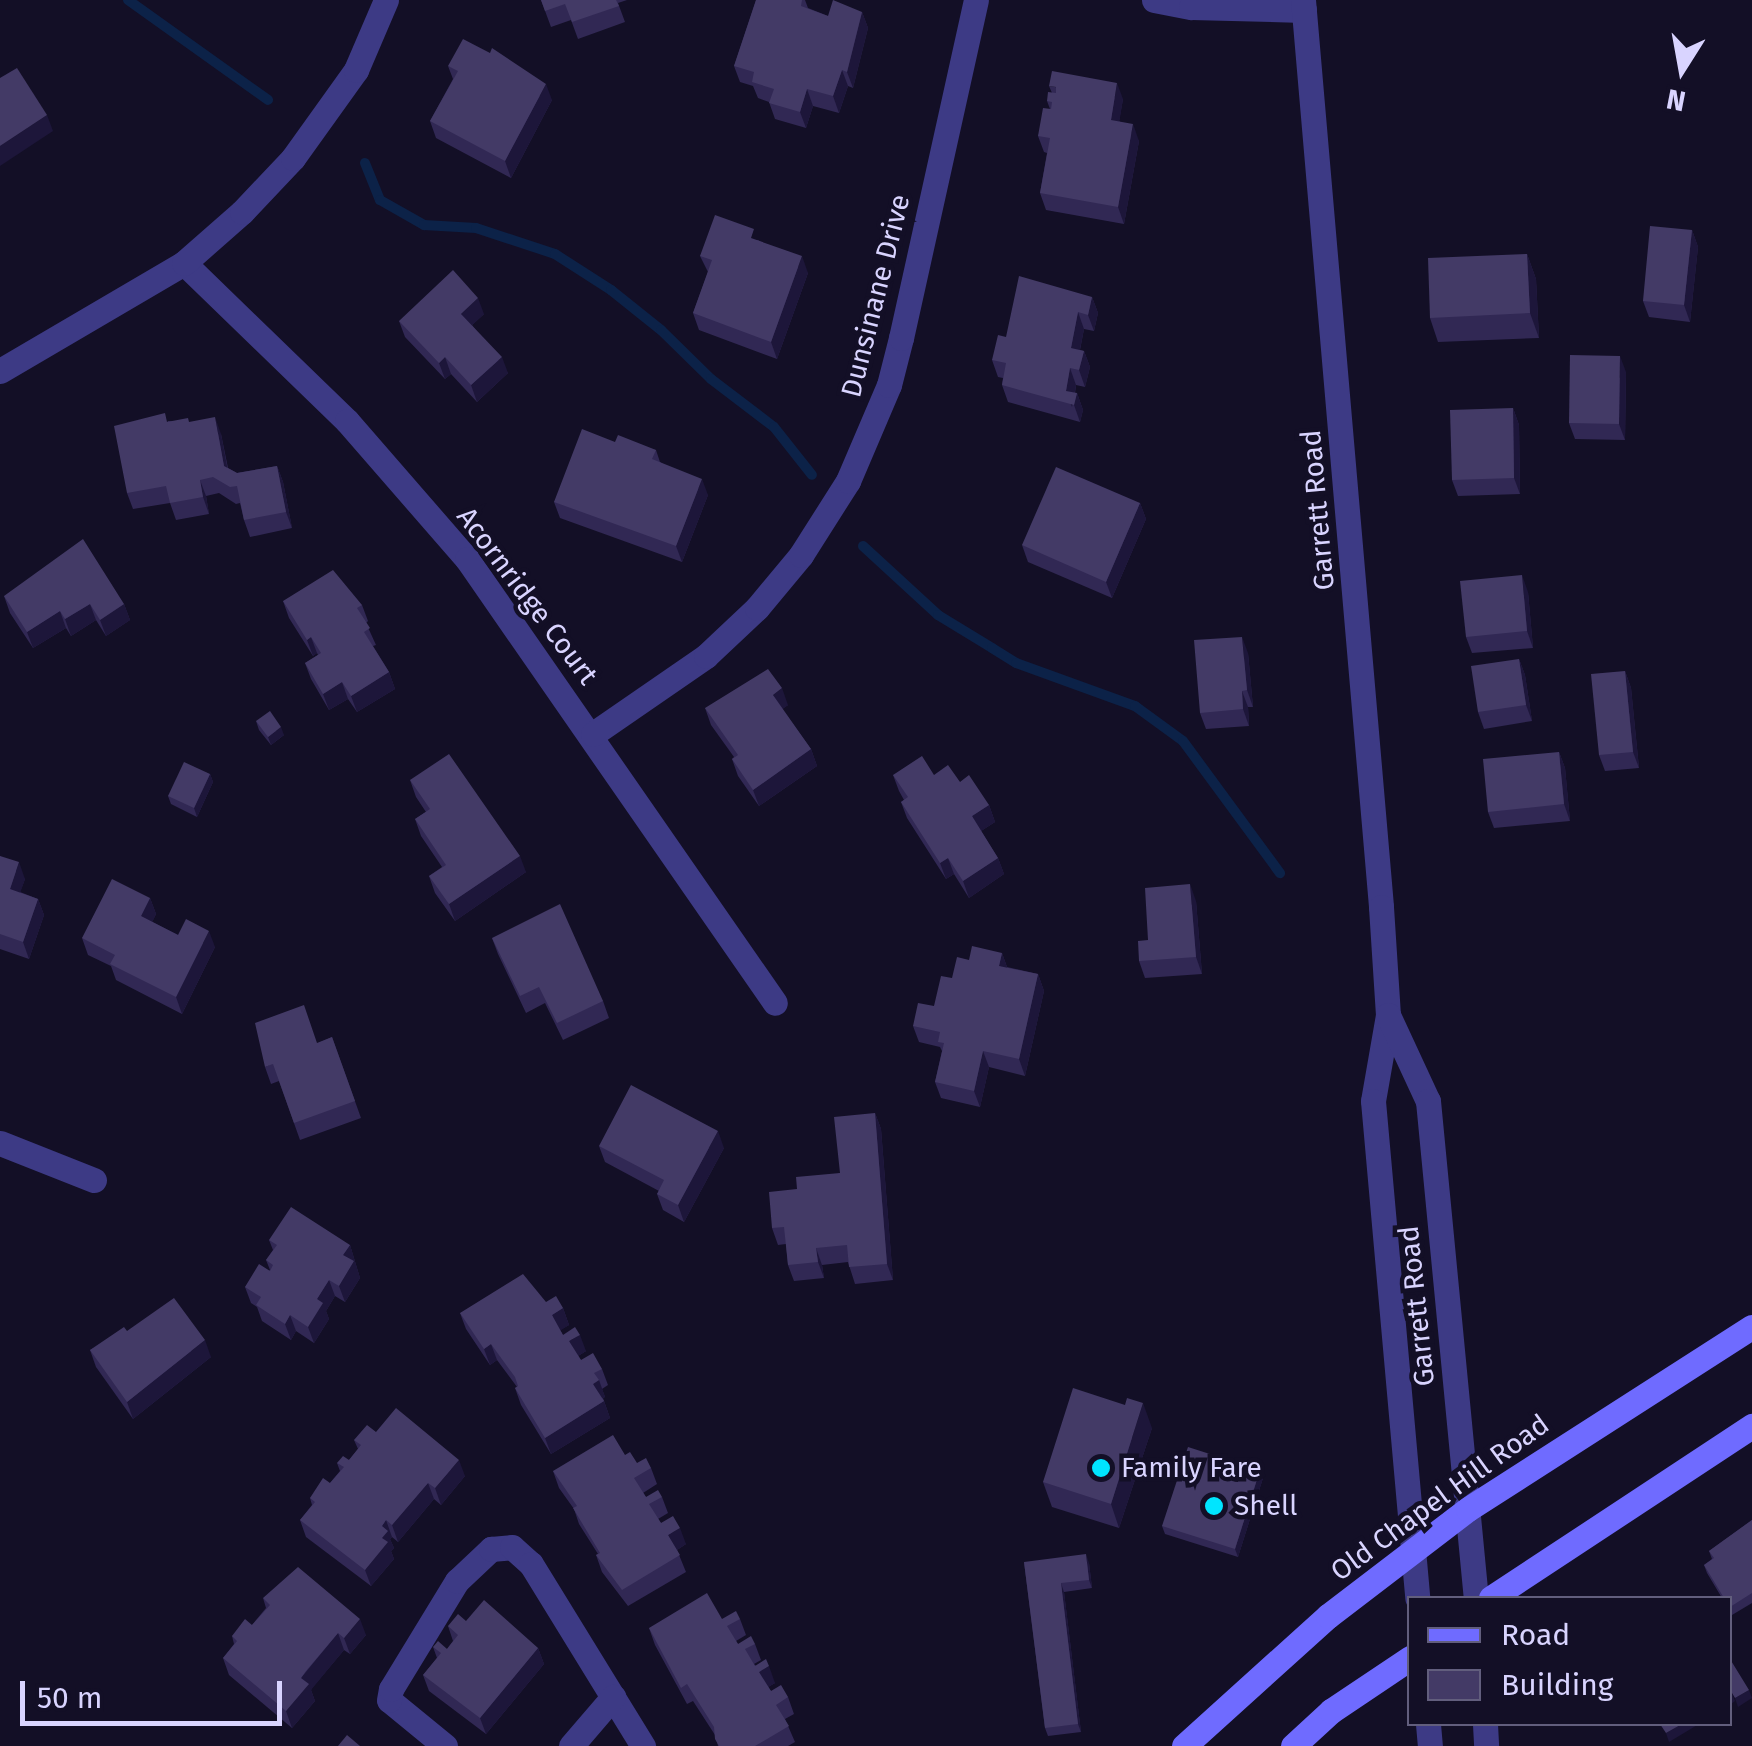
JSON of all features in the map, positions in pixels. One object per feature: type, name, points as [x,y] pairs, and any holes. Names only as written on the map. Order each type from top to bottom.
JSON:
[{"type":"main road","name":"Old Chapel Hill Road","points":[[1184,1746],[1328,1616],[1468,1509],[1752,1327]]},
{"type":"main road","points":[[1494,1596],[1752,1426]]},
{"type":"main road","points":[[1293,1746],[1331,1711],[1407,1660]]},
{"type":"street","points":[[0,371],[184,262],[242,212],[293,158],[356,70],[386,0]]},
{"type":"street","name":"Dunsinane Drive","points":[[593,734],[706,656],[757,608],[801,555],[848,482],[866,445],[897,354],[976,0]]},
{"type":"street","points":[[1154,0],[1190,7],[1303,5]]},
{"type":"street","name":"Garrett Road","points":[[1303,5],[1388,1016],[1373,1101],[1418,1596]]},
{"type":"street","name":"Acornridge Court","points":[[184,262],[284,357],[402,481],[467,559],[593,734],[776,1003]]},
{"type":"street","name":"Garrett Road","points":[[1388,1016],[1428,1101],[1476,1596]]},
{"type":"street","points":[[0,1143],[94,1180]]},
{"type":"street","points":[[445,1746],[389,1700],[391,1689],[440,1604],[491,1549],[512,1548],[531,1564],[643,1746]]},
{"type":"street","points":[[571,1746],[612,1697]]},
{"type":"building","points":[[541,0],[616,0],[619,6],[572,22],[565,4],[545,11]]},
{"type":"building","points":[[756,0],[802,0],[801,6],[828,16],[833,0],[862,12],[847,72],[842,70],[833,96],[807,89],[800,112],[769,103],[774,89],[752,82],[754,72],[734,66]]},
{"type":"building","points":[[463,39],[490,53],[492,48],[546,84],[505,161],[430,121],[458,71],[448,66]]},
{"type":"building","points":[[17,68],[47,115],[0,146],[0,78]]},
{"type":"building","points":[[1052,71],[1117,83],[1111,120],[1133,124],[1118,207],[1040,193],[1050,138],[1038,136],[1043,108],[1051,109],[1048,92],[1056,93],[1056,87],[1049,86]]},
{"type":"building","points":[[715,215],[754,229],[751,238],[802,256],[771,342],[693,313],[712,260],[700,256]]},
{"type":"building","points":[[1650,226],[1692,230],[1684,305],[1643,301]]},
{"type":"building","points":[[1527,254],[1530,313],[1430,318],[1428,258]]},
{"type":"building","points":[[453,270],[478,298],[461,314],[502,357],[471,385],[445,357],[439,363],[399,321]]},
{"type":"building","points":[[1019,276],[1092,297],[1088,315],[1078,312],[1071,348],[1084,351],[1079,370],[1070,368],[1066,391],[1077,393],[1074,405],[1002,385],[1006,363],[992,360],[998,335],[1006,337]]},
{"type":"building","points":[[1570,355],[1620,356],[1619,424],[1569,423]]},
{"type":"building","points":[[1513,408],[1514,478],[1452,480],[1450,410]]},
{"type":"building","points":[[165,413],[167,422],[215,417],[224,466],[237,473],[277,466],[286,512],[244,520],[237,486],[230,487],[213,477],[200,480],[203,497],[170,503],[166,486],[127,493],[114,426]]},
{"type":"building","points":[[582,429],[615,442],[618,435],[656,450],[652,459],[702,479],[676,546],[554,502]]},
{"type":"building","points":[[1056,467],[1140,503],[1106,582],[1022,545]]},
{"type":"building","points":[[83,539],[124,604],[100,620],[90,604],[65,619],[60,611],[27,632],[4,596]]},
{"type":"building","points":[[333,570],[362,605],[357,608],[370,628],[364,632],[389,672],[351,696],[342,682],[323,694],[305,663],[321,653],[311,637],[307,640],[283,601]]},
{"type":"building","points":[[1522,575],[1527,631],[1466,637],[1460,581]]},
{"type":"building","points":[[1242,637],[1247,690],[1242,691],[1243,709],[1200,713],[1194,640]]},
{"type":"building","points":[[1519,659],[1526,705],[1478,712],[1471,666]]},
{"type":"building","points":[[768,669],[782,688],[773,695],[811,749],[753,790],[732,759],[738,755],[705,708]]},
{"type":"building","points":[[1625,671],[1633,752],[1599,755],[1591,674]]},
{"type":"building","points":[[270,711],[281,727],[268,737],[256,721]]},
{"type":"building","points":[[1559,752],[1564,804],[1488,812],[1483,759]]},
{"type":"building","points":[[449,754],[520,856],[449,904],[429,876],[446,865],[415,819],[430,809],[410,780]]},
{"type":"building","points":[[922,756],[934,775],[948,765],[960,782],[969,775],[989,805],[972,816],[998,858],[963,881],[948,858],[940,863],[901,802],[908,797],[893,775]]},
{"type":"building","points":[[184,762],[210,774],[194,808],[168,796]]},
{"type":"building","points":[[0,856],[19,862],[10,889],[38,899],[23,942],[0,934]]},
{"type":"building","points":[[112,879],[150,898],[141,916],[178,935],[186,919],[209,931],[176,997],[110,964],[115,955],[82,938]]},
{"type":"building","points":[[1190,884],[1196,957],[1139,961],[1138,941],[1148,940],[1145,888]]},
{"type":"building","points":[[560,904],[603,1001],[557,1023],[539,987],[520,996],[492,938]]},
{"type":"building","points":[[972,946],[1002,953],[999,966],[1038,974],[1019,1059],[983,1051],[974,1091],[935,1082],[944,1043],[938,1042],[940,1032],[913,1026],[918,1003],[934,1006],[941,976],[952,978],[957,957],[969,960]]},
{"type":"building","points":[[304,1005],[317,1043],[332,1037],[355,1101],[294,1123],[273,1064],[265,1067],[255,1023]]},
{"type":"building","points":[[631,1085],[718,1131],[678,1205],[657,1194],[664,1180],[599,1146]]},
{"type":"building","points":[[875,1113],[887,1264],[849,1267],[847,1245],[816,1248],[818,1262],[788,1265],[784,1227],[772,1228],[769,1192],[797,1189],[796,1177],[840,1173],[834,1117]]},
{"type":"building","points":[[291,1207],[350,1245],[343,1255],[354,1261],[339,1286],[329,1280],[317,1299],[323,1303],[308,1327],[290,1315],[285,1324],[256,1305],[261,1297],[245,1287],[259,1264],[270,1271],[273,1265],[266,1260],[277,1245],[269,1240]]},
{"type":"building","points":[[523,1274],[546,1302],[556,1296],[563,1308],[552,1315],[563,1335],[575,1327],[580,1335],[569,1341],[581,1360],[593,1353],[602,1369],[594,1373],[599,1380],[593,1384],[604,1401],[545,1438],[515,1388],[515,1377],[491,1344],[484,1349],[460,1313]]},
{"type":"building","points":[[174,1298],[205,1340],[127,1402],[90,1350],[124,1327],[127,1331]]},
{"type":"building","name":"Family Fare","points":[[1073,1388],[1125,1405],[1127,1398],[1143,1403],[1111,1504],[1043,1482]]},
{"type":"building","points":[[396,1408],[459,1460],[435,1488],[428,1483],[392,1525],[386,1520],[382,1526],[388,1531],[382,1538],[388,1542],[365,1570],[300,1520],[315,1502],[310,1498],[323,1478],[330,1483],[344,1467],[337,1463],[343,1456],[349,1460],[361,1445],[354,1440],[367,1425],[376,1432]]},
{"type":"building","points":[[613,1435],[625,1455],[630,1452],[637,1463],[646,1458],[651,1468],[634,1478],[646,1497],[658,1490],[662,1497],[649,1504],[661,1523],[673,1516],[680,1528],[668,1535],[680,1555],[622,1590],[596,1555],[600,1553],[573,1508],[577,1506],[553,1471]]},
{"type":"building","name":"Shell","points":[[1188,1447],[1260,1470],[1235,1549],[1162,1526]]},
{"type":"building","points":[[1752,1520],[1752,1593],[1732,1606],[1732,1596],[1723,1596],[1704,1565],[1714,1558],[1709,1551]]},
{"type":"building","points":[[1086,1554],[1089,1580],[1061,1583],[1078,1724],[1045,1728],[1024,1562]]},
{"type":"building","points":[[298,1567],[360,1619],[344,1638],[338,1633],[306,1671],[301,1678],[309,1684],[286,1711],[223,1658],[237,1641],[232,1636],[245,1619],[252,1625],[270,1605],[263,1598]]},
{"type":"building","points":[[707,1593],[722,1619],[736,1611],[740,1619],[727,1626],[738,1644],[751,1636],[755,1644],[745,1649],[755,1666],[766,1659],[769,1666],[759,1672],[771,1691],[781,1685],[788,1697],[776,1705],[789,1726],[755,1746],[719,1746],[714,1727],[687,1684],[681,1688],[649,1628]]},
{"type":"building","points":[[484,1600],[538,1648],[480,1718],[423,1675],[441,1653],[433,1647],[438,1641],[447,1649],[458,1635],[448,1626],[458,1614],[466,1621]]},
{"type":"building","points":[[1732,1662],[1749,1690],[1735,1698],[1732,1693]]},
{"type":"building","points":[[347,1735],[360,1746],[338,1746]]},
{"type":"waterway","points":[[128,0],[268,100]]},
{"type":"waterway","points":[[365,163],[380,200],[424,225],[476,228],[555,254],[611,290],[661,330],[711,379],[774,427],[812,475]]},
{"type":"waterway","points":[[863,546],[938,615],[1016,663],[1135,706],[1183,741],[1280,873]]},
{"type":"place","name":"Family Fare","points":[[1101,1468]]},
{"type":"place","name":"Shell","points":[[1214,1506]]}]
